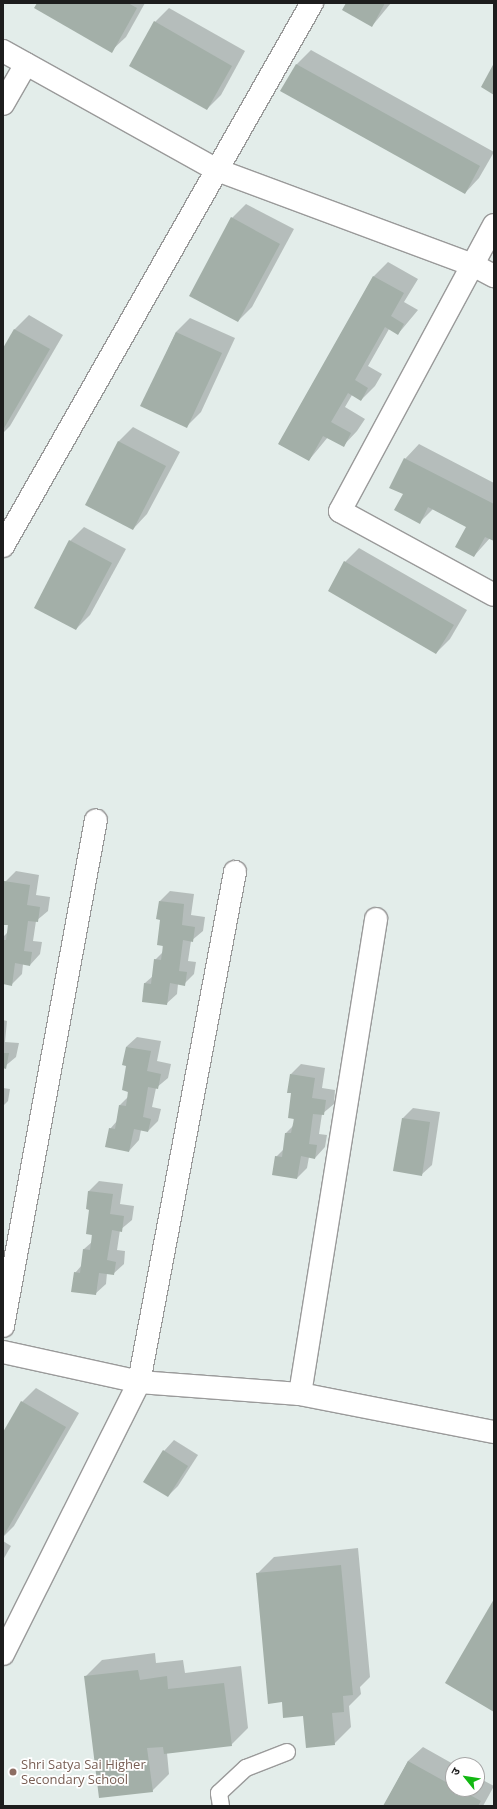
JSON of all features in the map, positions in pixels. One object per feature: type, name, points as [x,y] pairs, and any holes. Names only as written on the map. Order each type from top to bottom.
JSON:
[{"type":"street","points":[[3,546],[312,3]]},
{"type":"street","points":[[3,51],[216,170],[473,265],[494,276]]},
{"type":"street","points":[[3,104],[26,64]]},
{"type":"street","points":[[494,225],[340,511],[494,595]]},
{"type":"street","points":[[3,1326],[96,820]]},
{"type":"street","points":[[3,1654],[139,1382],[235,872]]},
{"type":"street","points":[[300,1394],[376,919]]},
{"type":"street","points":[[3,1352],[139,1382],[300,1394],[494,1432]]},
{"type":"lane","points":[[221,1806],[219,1793],[246,1768],[287,1752]]},
{"type":"building","points":[[37,3],[128,3],[137,8],[112,53],[34,8]]},
{"type":"building","points":[[346,3],[385,3],[372,27],[342,10]]},
{"type":"building","points":[[154,21],[232,66],[207,110],[129,66]]},
{"type":"building","points":[[494,63],[494,95],[481,87]]},
{"type":"building","points":[[296,64],[480,166],[465,194],[280,91]]},
{"type":"building","points":[[231,217],[280,244],[238,322],[189,296]]},
{"type":"building","points":[[373,276],[404,293],[391,316],[404,324],[398,335],[385,327],[355,380],[368,388],[361,401],[348,393],[331,422],[351,433],[344,447],[323,436],[309,461],[278,444]]},
{"type":"building","points":[[14,329],[50,349],[3,430],[3,348]]},
{"type":"building","points":[[176,332],[222,353],[187,428],[140,406]]},
{"type":"building","points":[[118,441],[166,466],[133,530],[85,505]]},
{"type":"building","points":[[404,458],[494,504],[494,541],[485,537],[474,557],[455,547],[466,527],[428,507],[420,524],[394,510],[403,494],[389,488]]},
{"type":"building","points":[[69,540],[112,563],[76,630],[34,608]]},
{"type":"building","points":[[344,561],[454,625],[436,654],[328,591]]},
{"type":"building","points":[[4,881],[30,885],[27,905],[40,907],[38,922],[28,921],[24,951],[32,952],[30,966],[15,963],[12,986],[3,984],[3,940],[6,940],[8,925],[3,925]]},
{"type":"building","points":[[159,901],[184,904],[182,925],[195,927],[193,942],[183,940],[179,971],[187,972],[185,986],[170,983],[167,1005],[142,1002],[144,983],[151,984],[154,959],[161,960],[163,946],[157,945],[160,920],[156,919]]},
{"type":"building","points":[[126,1047],[151,1051],[147,1071],[161,1074],[158,1089],[148,1087],[143,1117],[151,1119],[148,1132],[134,1129],[129,1152],[105,1147],[109,1128],[115,1129],[119,1105],[126,1106],[128,1092],[122,1090],[126,1066],[122,1065]]},
{"type":"building","points":[[3,1053],[9,1053],[6,1069],[3,1068]]},
{"type":"building","points":[[290,1074],[315,1078],[312,1098],[326,1100],[324,1115],[313,1114],[309,1144],[317,1145],[315,1159],[301,1156],[297,1179],[272,1175],[275,1156],[282,1157],[285,1133],[291,1133],[294,1119],[288,1118],[291,1093],[287,1093]]},
{"type":"building","points":[[402,1118],[430,1122],[422,1176],[393,1171]]},
{"type":"building","points":[[88,1191],[113,1194],[110,1214],[124,1216],[122,1232],[112,1230],[107,1260],[116,1262],[114,1275],[99,1273],[96,1295],[71,1292],[74,1272],[80,1273],[83,1249],[90,1250],[92,1235],[86,1234],[89,1210],[86,1209]]},
{"type":"building","points":[[21,1401],[66,1427],[3,1537],[3,1432]]},
{"type":"building","points":[[163,1450],[188,1466],[168,1497],[143,1482]]},
{"type":"building","points":[[341,1565],[353,1695],[343,1696],[344,1712],[332,1713],[335,1745],[306,1748],[303,1716],[283,1718],[282,1702],[268,1704],[256,1573]]},
{"type":"building","points":[[494,1599],[494,1712],[445,1683]]},
{"type":"building","points":[[138,1670],[140,1680],[167,1676],[168,1689],[224,1683],[232,1746],[164,1754],[163,1747],[147,1748],[153,1792],[99,1798],[84,1676]]},
{"type":"building","points":[[408,1761],[445,1782],[445,1797],[474,1797],[481,1801],[478,1806],[383,1806]]},
{"type":"place","name":"Shri Satya Sai Higher Secondary School","points":[[13,1772]]}]
